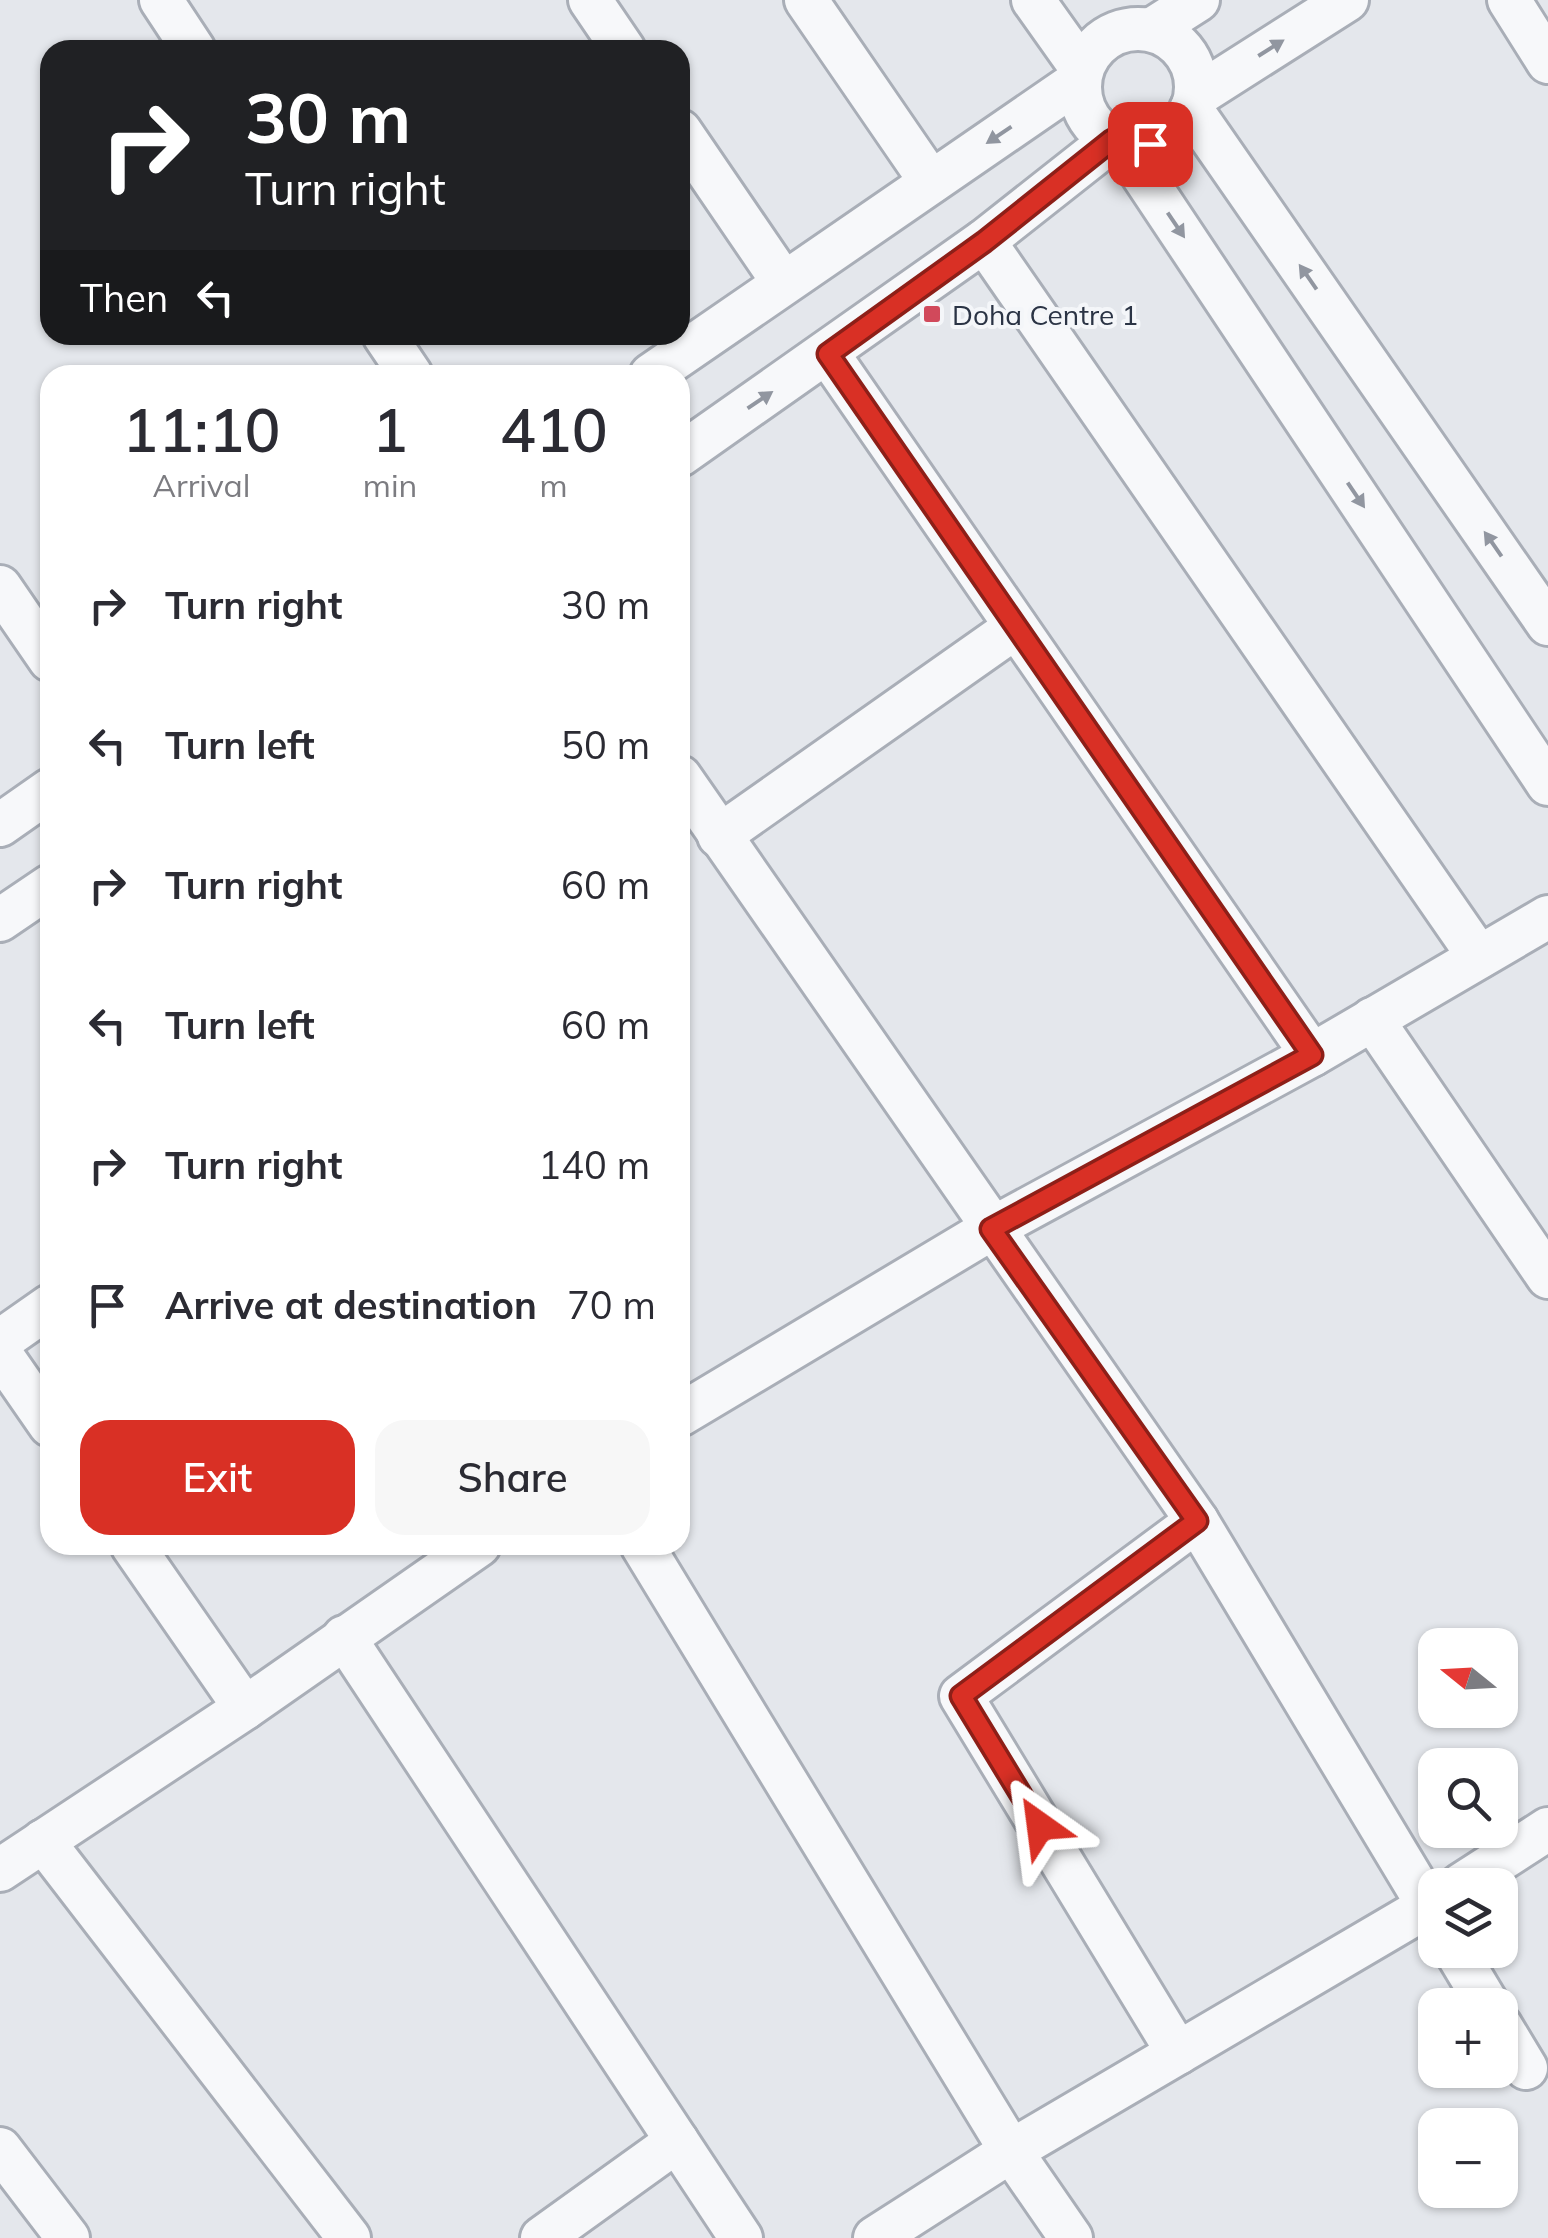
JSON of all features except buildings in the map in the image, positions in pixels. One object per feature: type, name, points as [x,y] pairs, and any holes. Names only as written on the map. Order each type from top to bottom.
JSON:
[{"type":"street","points":[[161,0],[187,40]]},
{"type":"street","points":[[590,0],[617,40]]},
{"type":"street","points":[[806,0],[931,182]]},
{"type":"street","points":[[1033,0],[1081,74],[1082,104],[1093,125],[1117,142],[1548,784]]},
{"type":"street","points":[[665,365],[1081,74],[1102,40],[1134,19],[1198,0]]},
{"type":"street","points":[[690,448],[828,354],[1117,142],[1150,144],[1175,132],[1194,102],[1347,0]]},
{"type":"street","points":[[1509,0],[1548,62]]},
{"type":"street","points":[[1134,19],[1171,39],[1186,54],[1195,74],[1194,102],[1548,624]]},
{"type":"street","points":[[690,146],[783,282]]},
{"type":"street","points":[[984,242],[1479,957]]},
{"type":"street","points":[[828,354],[1312,1055]]},
{"type":"street","points":[[0,587],[40,645]]},
{"type":"street","points":[[719,836],[1016,627]]},
{"type":"street","points":[[690,793],[1197,1521],[1418,1868]]},
{"type":"street","points":[[0,825],[40,797]]},
{"type":"street","points":[[0,920],[40,893]]},
{"type":"street","points":[[690,1409],[991,1229],[1312,1055],[1548,917]]},
{"type":"street","points":[[1372,1019],[1548,1277]]},
{"type":"street","points":[[0,1341],[40,1313]]},
{"type":"street","points":[[0,1353],[40,1411]]},
{"type":"street","points":[[1178,2053],[961,1696],[1197,1521]]},
{"type":"street","points":[[139,1555],[244,1708]]},
{"type":"street","points":[[0,1870],[464,1555]]},
{"type":"street","points":[[648,1555],[1011,2150],[1071,2238]]},
{"type":"street","points":[[344,1637],[742,2238]]},
{"type":"street","points":[[1490,1868],[1548,1829]]},
{"type":"street","points":[[43,1840],[348,2238]]},
{"type":"street","points":[[875,2238],[1011,2150],[1418,1915]]},
{"type":"street","points":[[1518,2055],[1526,2068]]},
{"type":"street","points":[[542,2238],[677,2140]]},
{"type":"street","points":[[0,2149],[68,2238]]},
{"type":"place","name":"Doha Centre 1","points":[[932,314]]},
{"type":"route","points":[[1040,1826],[961,1696],[1197,1521],[991,1229],[1312,1055],[828,354],[984,242],[1112,140],[1150,144]]}]
